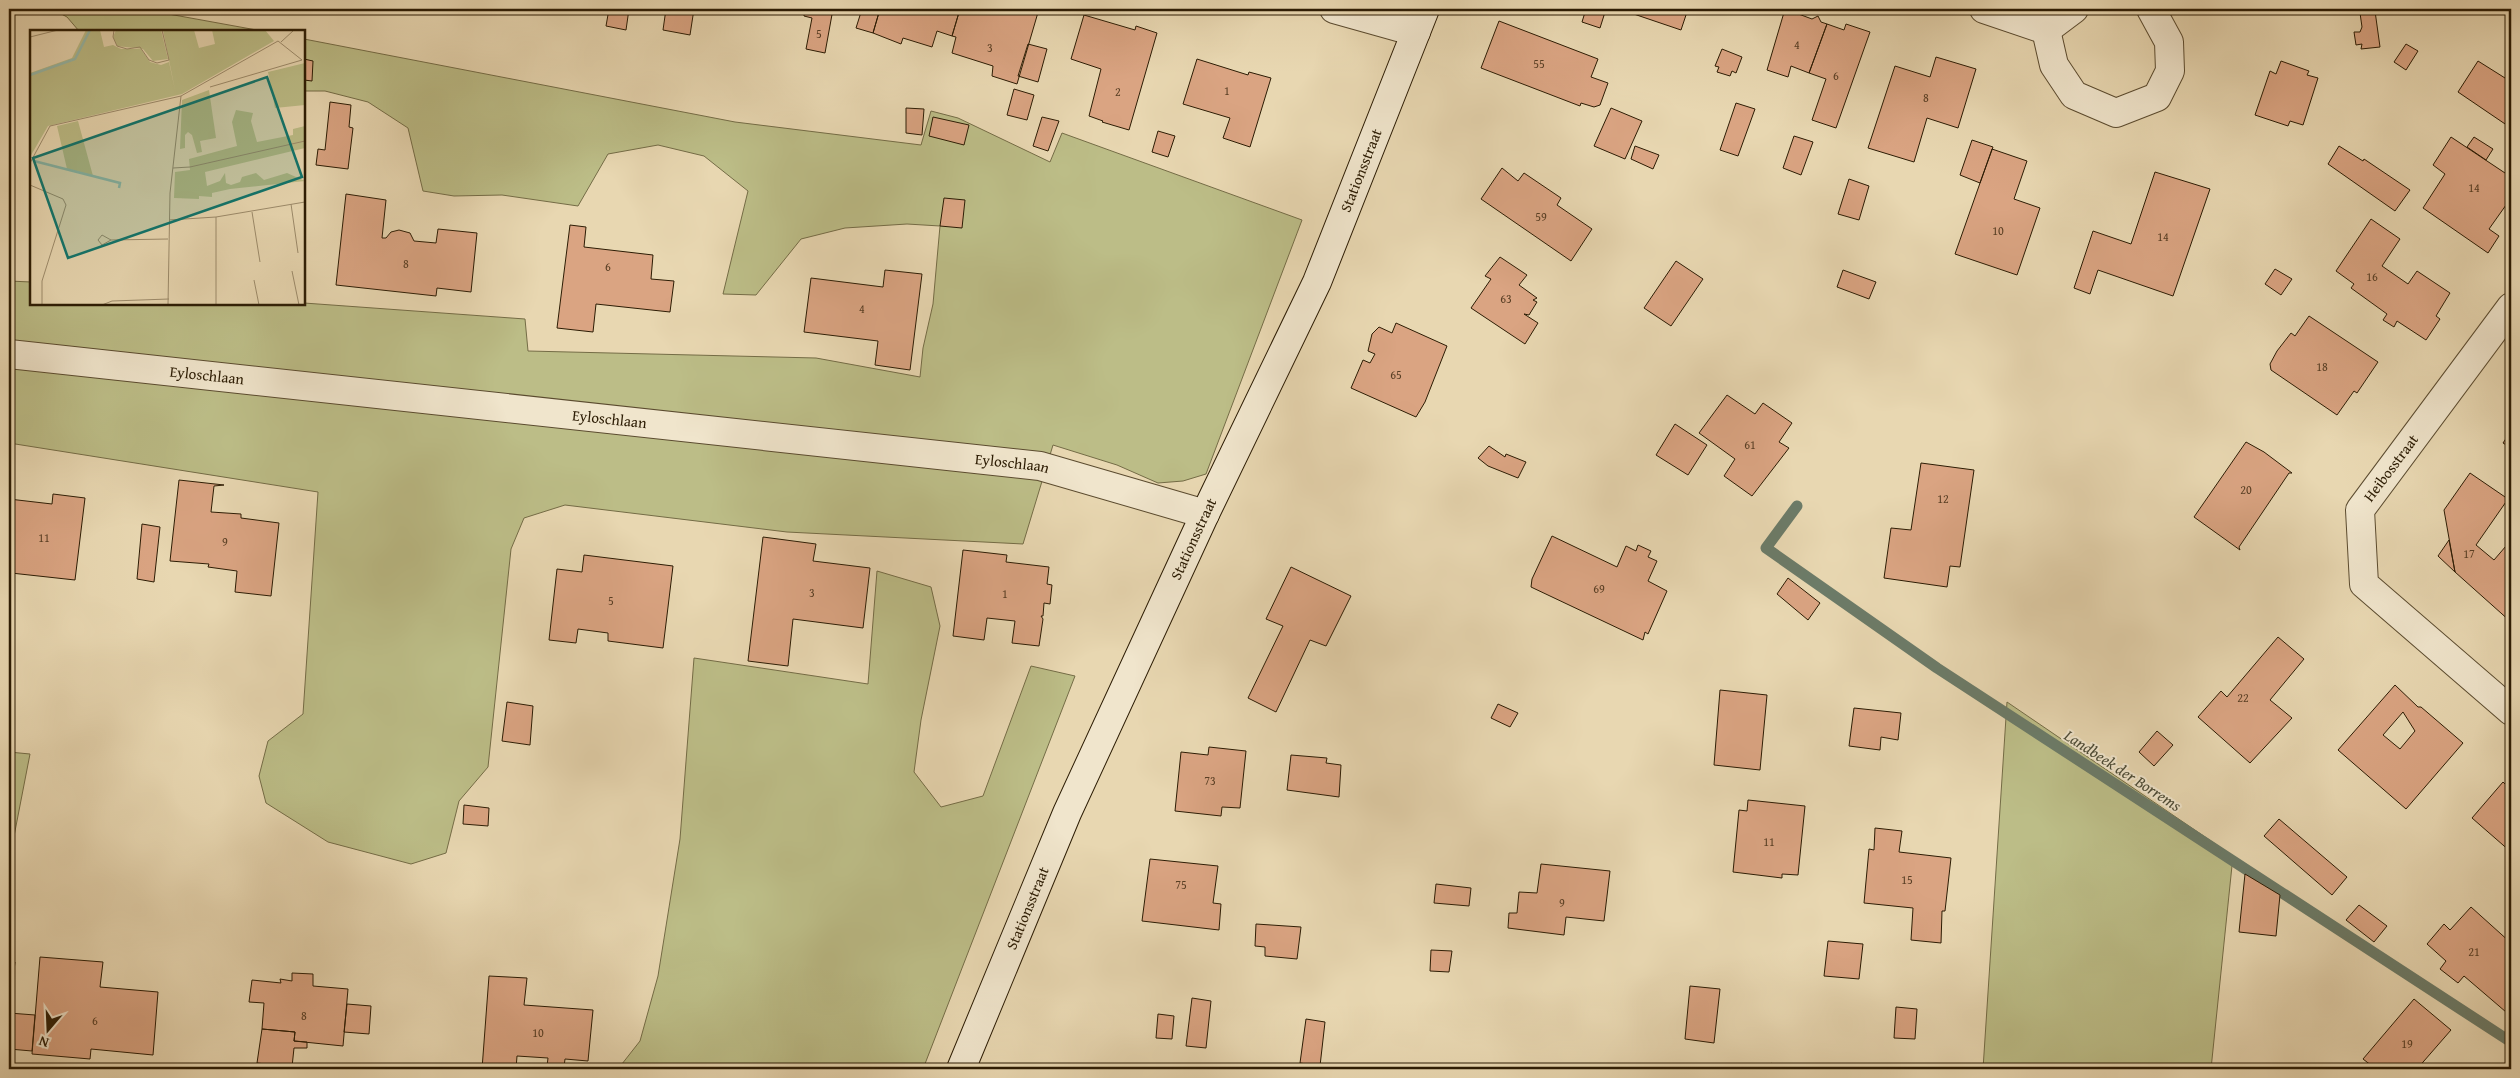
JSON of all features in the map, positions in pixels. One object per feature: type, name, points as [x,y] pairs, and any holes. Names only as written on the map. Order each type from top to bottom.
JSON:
[{"type":"street","points":[[1334,9],[1420,20]]},
{"type":"street","points":[[1984,9],[2046,30]]},
{"type":"street","points":[[2046,30],[2074,9]]},
{"type":"street","points":[[2046,30],[2054,65],[2074,95],[2116,113],[2157,96],[2170,71],[2169,42],[2151,9]]},
{"type":"street","name":"Stationsstraat","points":[[961,1069],[1067,813],[1205,514],[1317,282],[1420,20]]},
{"type":"street","name":"Heibosstraat","points":[[2511,307],[2360,510],[2364,584],[2511,711]]},
{"type":"street","name":"Eyloschlaan","points":[[9,354],[1040,466],[1205,514]]},
{"type":"green space","points":[[52,9],[141,9],[256,30],[78,30],[67,17]]},
{"type":"green space","points":[[305,39],[735,122],[921,145],[931,111],[958,118],[1050,162],[1062,133],[1302,220],[1206,474],[1183,481],[1158,483],[1117,465],[1053,445],[1023,544],[787,532],[565,505],[524,518],[511,549],[488,767],[459,801],[446,853],[411,864],[328,842],[266,803],[259,776],[268,741],[303,714],[318,492],[9,443],[9,281],[30,282],[30,305],[305,305],[305,303],[525,319],[528,351],[816,358],[920,377],[923,348],[933,304],[940,226],[907,224],[845,228],[801,239],[756,295],[723,294],[748,191],[704,156],[658,145],[608,154],[578,206],[502,195],[454,196],[423,191],[408,128],[368,102],[325,91],[305,91]]},
{"type":"green space","points":[[877,571],[931,587],[940,626],[921,720],[914,772],[941,807],[983,796],[1031,666],[1075,676],[923,1069],[618,1069],[640,1041],[658,976],[680,839],[694,658],[868,684]]},
{"type":"green space","points":[[2007,702],[2233,856],[2211,1069],[1983,1069]]},
{"type":"green space","points":[[9,752],[30,754],[9,862]]},
{"type":"building","points":[[609,9],[629,9],[626,30],[606,26]]},
{"type":"building","points":[[666,9],[694,9],[690,35],[663,30]]},
{"type":"building","points":[[777,9],[833,9],[825,53],[806,49],[812,18],[804,16],[804,13]]},
{"type":"building","points":[[862,9],[880,9],[873,33],[856,28]]},
{"type":"building","points":[[880,9],[960,9],[952,36],[937,31],[932,47],[903,38],[901,44],[873,33]]},
{"type":"building","points":[[960,9],[1039,9],[1017,84],[992,76],[993,66],[952,53],[956,37],[952,36]]},
{"type":"building","points":[[1586,9],[1606,9],[1600,28],[1582,22]]},
{"type":"building","points":[[1619,9],[1688,9],[1681,30]]},
{"type":"building","points":[[1785,9],[1812,19],[1818,16],[1821,22],[1827,24],[1809,73],[1791,66],[1788,77],[1767,70]]},
{"type":"building","points":[[2375,11],[2380,47],[2361,49],[2362,44],[2356,45],[2354,32],[2360,32],[2362,27],[2360,13]]},
{"type":"building","points":[[1084,15],[1135,30],[1136,26],[1157,33],[1129,130],[1089,116],[1101,69],[1071,59]]},
{"type":"building","points":[[1499,21],[1598,59],[1591,77],[1608,83],[1600,105],[1594,107],[1581,103],[1580,106],[1481,68]]},
{"type":"building","points":[[1827,24],[1844,30],[1846,24],[1870,32],[1836,128],[1812,120],[1826,79],[1809,73]]},
{"type":"building","points":[[1028,44],[1047,49],[1038,82],[1018,76]]},
{"type":"building","points":[[2406,44],[2418,51],[2406,70],[2394,62]]},
{"type":"building","points":[[1722,49],[1742,57],[1736,73],[1732,71],[1730,76],[1717,72],[1719,67],[1715,66]]},
{"type":"building","points":[[1936,57],[1976,69],[1958,128],[1927,118],[1914,162],[1868,148],[1895,66],[1930,77]]},
{"type":"building","points":[[305,59],[313,61],[312,81],[305,80]]},
{"type":"building","points":[[1197,59],[1248,75],[1249,72],[1271,78],[1250,147],[1223,138],[1230,118],[1183,104]]},
{"type":"building","points":[[2281,61],[2309,71],[2307,75],[2318,78],[2303,125],[2290,121],[2288,126],[2255,115],[2270,71],[2276,74]]},
{"type":"building","points":[[2478,61],[2505,78],[2511,69],[2511,128],[2458,92]]},
{"type":"building","points":[[1014,89],[1034,95],[1027,120],[1007,115]]},
{"type":"building","points":[[330,102],[351,105],[349,127],[353,128],[348,169],[316,165],[318,149],[325,150]]},
{"type":"building","points":[[1736,103],[1755,109],[1738,156],[1720,150]]},
{"type":"building","points":[[906,108],[924,109],[922,135],[906,133]]},
{"type":"building","points":[[1611,108],[1642,121],[1625,159],[1594,146]]},
{"type":"building","points":[[933,117],[969,125],[964,145],[929,136]]},
{"type":"building","points":[[1042,117],[1059,121],[1048,151],[1033,146]]},
{"type":"building","points":[[1158,131],[1175,136],[1168,157],[1152,152]]},
{"type":"building","points":[[1794,136],[1813,142],[1801,175],[1783,168]]},
{"type":"building","points":[[2451,137],[2511,177],[2511,198],[2489,229],[2499,236],[2488,253],[2423,208],[2445,174],[2433,165]]},
{"type":"building","points":[[2474,137],[2493,149],[2486,160],[2467,147]]},
{"type":"building","points":[[1972,140],[1993,147],[1980,183],[1960,175]]},
{"type":"building","points":[[1635,146],[1659,155],[1653,169],[1631,159]]},
{"type":"building","points":[[2339,146],[2363,161],[2364,159],[2410,190],[2395,211],[2328,164]]},
{"type":"building","points":[[1992,149],[2027,161],[2014,199],[2040,208],[2017,275],[1955,254]]},
{"type":"building","points":[[1502,168],[1518,181],[1524,173],[1561,198],[1557,205],[1592,229],[1571,261],[1481,199]]},
{"type":"building","points":[[2155,172],[2210,189],[2173,296],[2098,270],[2090,294],[2074,288],[2093,231],[2131,244]]},
{"type":"building","points":[[1849,179],[1869,186],[1859,220],[1838,214]]},
{"type":"building","points":[[346,194],[386,200],[382,238],[386,238],[391,232],[399,230],[410,233],[414,241],[436,243],[438,229],[477,233],[471,292],[437,288],[436,296],[336,285]]},
{"type":"building","points":[[944,198],[965,200],[962,228],[940,226]]},
{"type":"building","points":[[2371,219],[2400,239],[2382,266],[2408,284],[2417,271],[2450,293],[2436,316],[2440,319],[2426,340],[2397,321],[2394,327],[2383,320],[2387,314],[2351,288],[2354,284],[2336,271]]},
{"type":"building","points":[[570,225],[586,227],[584,247],[653,255],[651,279],[674,281],[670,312],[596,304],[593,332],[557,328]]},
{"type":"building","points":[[1500,257],[1527,275],[1519,285],[1537,298],[1533,300],[1537,302],[1529,315],[1524,314],[1538,323],[1525,344],[1471,308],[1491,279],[1485,276]]},
{"type":"building","points":[[1676,261],[1703,279],[1671,326],[1644,308]]},
{"type":"building","points":[[2275,269],[2292,279],[2281,295],[2265,284]]},
{"type":"building","points":[[885,270],[922,274],[910,370],[875,365],[878,341],[804,332],[811,278],[883,287]]},
{"type":"building","points":[[1843,270],[1876,282],[1869,299],[1837,287]]},
{"type":"building","points":[[2309,316],[2378,362],[2357,393],[2354,391],[2337,415],[2271,370],[2270,364],[2277,351],[2291,333],[2295,336]]},
{"type":"building","points":[[1396,323],[1447,346],[1425,402],[1416,417],[1351,388],[1363,360],[1370,363],[1375,354],[1368,351],[1372,334],[1379,327],[1392,333]]},
{"type":"building","points":[[1727,395],[1755,414],[1763,403],[1792,423],[1779,442],[1789,448],[1752,496],[1724,476],[1735,459],[1699,433]]},
{"type":"building","points":[[1675,424],[1707,445],[1688,475],[1656,455]]},
{"type":"building","points":[[2511,431],[2511,448],[2503,443]]},
{"type":"building","points":[[2246,442],[2264,452],[2292,473],[2289,473],[2239,547],[2240,550],[2194,517]]},
{"type":"building","points":[[1489,446],[1505,457],[1506,454],[1526,462],[1518,478],[1488,466],[1478,458]]},
{"type":"building","points":[[1921,463],[1974,470],[1960,567],[1950,566],[1947,587],[1884,578],[1891,528],[1911,530]]},
{"type":"building","points":[[2470,473],[2508,499],[2476,545],[2494,560],[2506,546],[2508,547],[2511,544],[2511,622],[2455,572],[2444,510]]},
{"type":"building","points":[[179,480],[224,485],[214,486],[211,512],[241,514],[241,518],[279,523],[271,596],[235,592],[237,571],[208,567],[209,564],[170,561]]},
{"type":"building","points":[[53,494],[85,498],[75,580],[11,573],[9,586],[9,499],[52,504]]},
{"type":"building","points":[[142,524],[160,527],[154,582],[137,579]]},
{"type":"building","points":[[1552,536],[1617,567],[1626,546],[1636,551],[1638,545],[1651,551],[1648,557],[1657,561],[1648,581],[1667,591],[1648,634],[1645,632],[1643,640],[1531,587],[1532,579]]},
{"type":"building","points":[[763,537],[816,544],[813,561],[870,568],[863,628],[793,619],[788,666],[748,661]]},
{"type":"building","points":[[2449,540],[2455,572],[2438,556]]},
{"type":"building","points":[[963,550],[1007,555],[1006,562],[1049,567],[1047,584],[1052,585],[1050,604],[1044,603],[1039,646],[1012,643],[1015,621],[987,618],[984,640],[953,636]]},
{"type":"building","points":[[584,555],[673,566],[663,648],[608,641],[608,633],[578,629],[576,643],[549,640],[557,569],[582,572]]},
{"type":"building","points":[[1291,567],[1351,596],[1326,646],[1310,640],[1276,712],[1248,698],[1283,626],[1266,619]]},
{"type":"building","points":[[1788,578],[1820,603],[1808,620],[1777,594]]},
{"type":"building","points":[[2278,637],[2304,659],[2270,700],[2292,718],[2250,763],[2198,717],[2221,691],[2227,697]]},
{"type":"building","points":[[2395,685],[2418,707],[2421,707],[2463,743],[2406,809],[2338,750]],"holes":[[[2403,712],[2415,731],[2400,749],[2383,735]]]},
{"type":"building","points":[[1720,690],[1767,695],[1760,770],[1714,765]]},
{"type":"building","points":[[507,702],[533,706],[530,745],[502,741]]},
{"type":"building","points":[[1498,704],[1518,713],[1510,727],[1491,718]]},
{"type":"building","points":[[1854,708],[1901,713],[1898,740],[1881,737],[1880,750],[1849,746]]},
{"type":"building","points":[[2157,731],[2173,745],[2154,766],[2139,752]]},
{"type":"building","points":[[1209,747],[1246,751],[1240,808],[1222,807],[1221,816],[1175,811],[1181,752],[1208,755]]},
{"type":"building","points":[[1291,755],[1327,758],[1326,763],[1341,765],[1339,797],[1287,790]]},
{"type":"building","points":[[2503,782],[2511,790],[2511,852],[2472,818]]},
{"type":"building","points":[[1748,800],[1805,806],[1798,875],[1782,874],[1782,878],[1733,872],[1739,810],[1747,811]]},
{"type":"building","points":[[464,805],[489,808],[488,826],[463,824]]},
{"type":"building","points":[[2279,819],[2347,877],[2332,895],[2264,836]]},
{"type":"building","points":[[1875,828],[1902,831],[1899,852],[1951,858],[1945,911],[1942,911],[1941,943],[1911,940],[1913,908],[1864,903],[1869,849],[1874,850]]},
{"type":"building","points":[[1150,859],[1218,866],[1213,903],[1221,904],[1219,930],[1142,921]]},
{"type":"building","points":[[1541,864],[1610,871],[1604,921],[1566,917],[1564,935],[1508,928],[1509,913],[1517,913],[1519,892],[1537,893]]},
{"type":"building","points":[[2245,874],[2280,895],[2276,936],[2239,932]]},
{"type":"building","points":[[1436,884],[1471,888],[1469,906],[1434,903]]},
{"type":"building","points":[[2359,905],[2387,926],[2374,942],[2346,920]]},
{"type":"building","points":[[2471,907],[2511,943],[2511,1006],[2506,1012],[2464,976],[2458,983],[2440,969],[2446,961],[2427,944],[2444,924],[2450,930]]},
{"type":"building","points":[[1256,924],[1301,927],[1297,959],[1265,956],[1265,947],[1255,946]]},
{"type":"building","points":[[1828,941],[1863,944],[1859,979],[1824,976]]},
{"type":"building","points":[[1431,950],[1452,951],[1449,972],[1430,971]]},
{"type":"building","points":[[40,957],[103,962],[100,987],[158,992],[153,1055],[91,1049],[90,1059],[32,1054]]},
{"type":"building","points":[[9,961],[15,962],[12,987],[9,987]]},
{"type":"building","points":[[292,973],[313,974],[313,986],[348,989],[343,1046],[294,1041],[295,1032],[262,1029],[264,1003],[249,1002],[252,980],[281,983],[280,979],[292,981]]},
{"type":"building","points":[[489,976],[527,978],[524,1005],[593,1010],[588,1061],[565,1059],[564,1067],[547,1066],[548,1058],[517,1056],[516,1069],[482,1069]]},
{"type":"building","points":[[1690,986],[1720,989],[1714,1043],[1685,1039]]},
{"type":"building","points":[[1192,998],[1211,1001],[1206,1048],[1186,1046]]},
{"type":"building","points":[[2414,999],[2451,1030],[2417,1069],[2376,1069],[2363,1059]]},
{"type":"building","points":[[347,1004],[371,1006],[369,1034],[344,1032]]},
{"type":"building","points":[[1896,1007],[1917,1009],[1915,1039],[1894,1038]]},
{"type":"building","points":[[9,1013],[35,1015],[32,1051],[9,1049]]},
{"type":"building","points":[[1158,1014],[1174,1016],[1172,1039],[1156,1038]]},
{"type":"building","points":[[1306,1019],[1325,1022],[1320,1066],[1300,1063]]},
{"type":"building","points":[[262,1029],[295,1032],[294,1041],[307,1042],[307,1048],[294,1048],[292,1067],[257,1063]]},
{"type":"building","points":[[1771,1063],[1779,1069],[1767,1069]]},
{"type":"waterway","name":"Landbeek der Borrems","points":[[1797,506],[1766,548],[1937,668],[2511,1042]]}]
